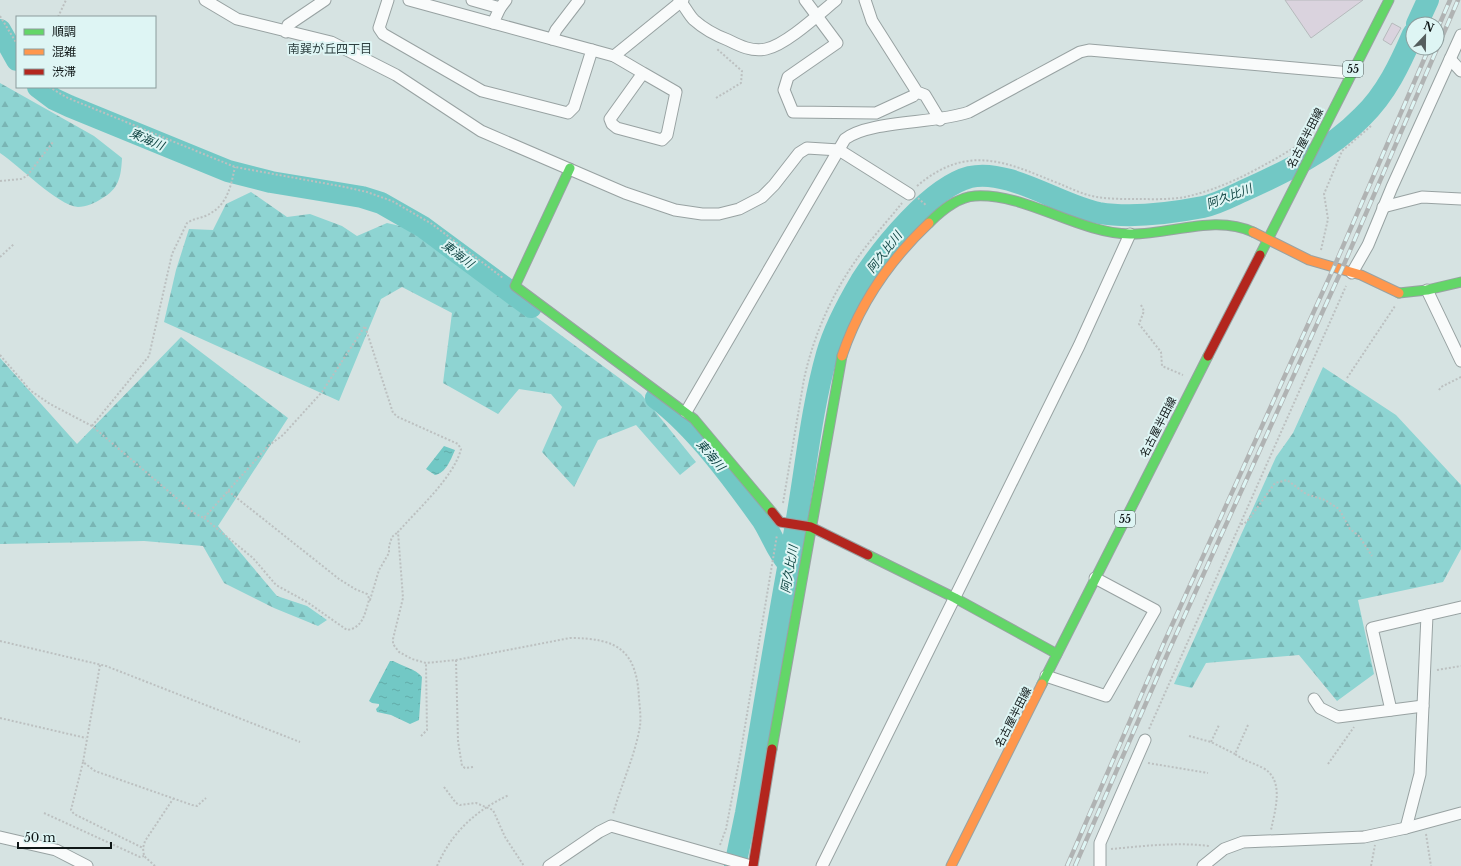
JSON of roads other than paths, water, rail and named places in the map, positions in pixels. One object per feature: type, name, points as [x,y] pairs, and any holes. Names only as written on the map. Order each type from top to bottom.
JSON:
[{"type":"street","points":[[205,0],[237,19],[331,42],[396,75],[481,131],[570,168],[624,193],[675,210],[702,214],[719,214],[739,209],[762,197],[774,185],[802,150],[807,148],[839,150],[910,193]]},
{"type":"street","points":[[286,32],[288,25],[325,0]]},
{"type":"street","points":[[388,0],[380,28],[383,34],[482,91],[568,113],[574,107],[592,50]]},
{"type":"street","points":[[408,0],[614,56],[676,92],[667,136],[662,140],[617,128],[612,124],[610,119],[643,73]]},
{"type":"street","points":[[472,0],[503,4],[493,23]]},
{"type":"street","points":[[552,39],[556,30],[579,0]]},
{"type":"street","points":[[805,0],[837,43],[788,77],[784,90],[793,112],[876,113],[913,96],[917,92]]},
{"type":"street","points":[[614,56],[681,1],[693,19],[711,33],[743,47],[755,50],[765,49],[776,45],[817,16],[836,0]]},
{"type":"street","points":[[865,0],[872,21],[917,92],[925,95],[940,120]]},
{"type":"street","name":"名古屋半田線","points":[[951,866],[1095,578],[1268,240],[1351,72],[1389,0]]},
{"type":"street","points":[[1352,274],[1368,245],[1383,207],[1461,35]]},
{"type":"street","points":[[686,412],[845,139],[851,134],[865,129],[953,118],[969,112],[1080,52],[1089,50],[1351,72]]},
{"type":"street","points":[[1450,59],[1461,71]]},
{"type":"street","points":[[570,168],[515,286],[694,419],[780,522],[811,527],[955,598],[1057,654]]},
{"type":"street","points":[[549,866],[599,832],[611,826],[633,833],[662,839],[718,858],[752,866],[840,362],[848,337],[859,313],[879,280],[905,246],[946,207],[959,200],[973,196],[993,196],[1012,200],[1074,223],[1110,232],[1130,234],[1212,225],[1244,228],[1317,262],[1352,274],[1361,275],[1401,293],[1427,290],[1461,282]]},
{"type":"street","points":[[1383,207],[1422,197],[1461,199]]},
{"type":"street","points":[[822,866],[1079,346],[1130,234]]},
{"type":"street","points":[[1427,290],[1461,360]]},
{"type":"street","points":[[1046,676],[1106,696],[1155,610],[1095,578]]},
{"type":"street","points":[[1391,710],[1372,628],[1461,607]]},
{"type":"street","points":[[1406,828],[1420,774],[1427,615]]},
{"type":"street","points":[[1314,699],[1320,708],[1338,717],[1423,706]]},
{"type":"street","points":[[1100,866],[1100,843],[1145,740]]},
{"type":"street","points":[[1203,866],[1224,849],[1243,842],[1373,835],[1406,828],[1461,813]]},
{"type":"street","points":[[0,837],[56,850],[87,866]]},
{"type":"water","points":[[444,446],[455,450],[445,469],[439,474],[435,475],[426,469]]},
{"type":"water","points":[[390,661],[413,670],[422,677],[419,720],[410,724],[391,715],[377,712],[376,709],[379,704],[369,701]]},
{"type":"waterway","name":"阿久比川","points":[[1421,16],[1428,0]]},
{"type":"waterway","name":"東海川","points":[[0,30],[16,58]]},
{"type":"waterway","name":"阿久比川","points":[[735,866],[746,813],[821,377],[830,345],[846,307],[870,267],[894,236],[909,220],[939,193],[955,183],[970,177],[985,176],[1001,178],[1035,189],[1084,209],[1099,213],[1137,215],[1165,213],[1208,206],[1259,184],[1306,160],[1336,140],[1371,108],[1392,78],[1405,52]]},
{"type":"waterway","name":"東海川","points":[[39,88],[54,99],[69,106],[228,171],[271,182],[362,197],[381,203],[423,227],[531,307]]},
{"type":"waterway","name":"東海川","points":[[656,398],[686,424],[714,455],[763,521],[781,554],[788,563]]},
{"type":"railway","points":[[1443,16],[1450,0]]},
{"type":"railway","points":[[1075,866],[1170,648],[1342,269],[1458,0]]},
{"type":"railway","points":[[1067,866],[1163,645],[1334,267],[1426,56]]},
{"type":"district","name":"南巽が丘四丁目","points":[[330,48]]}]
